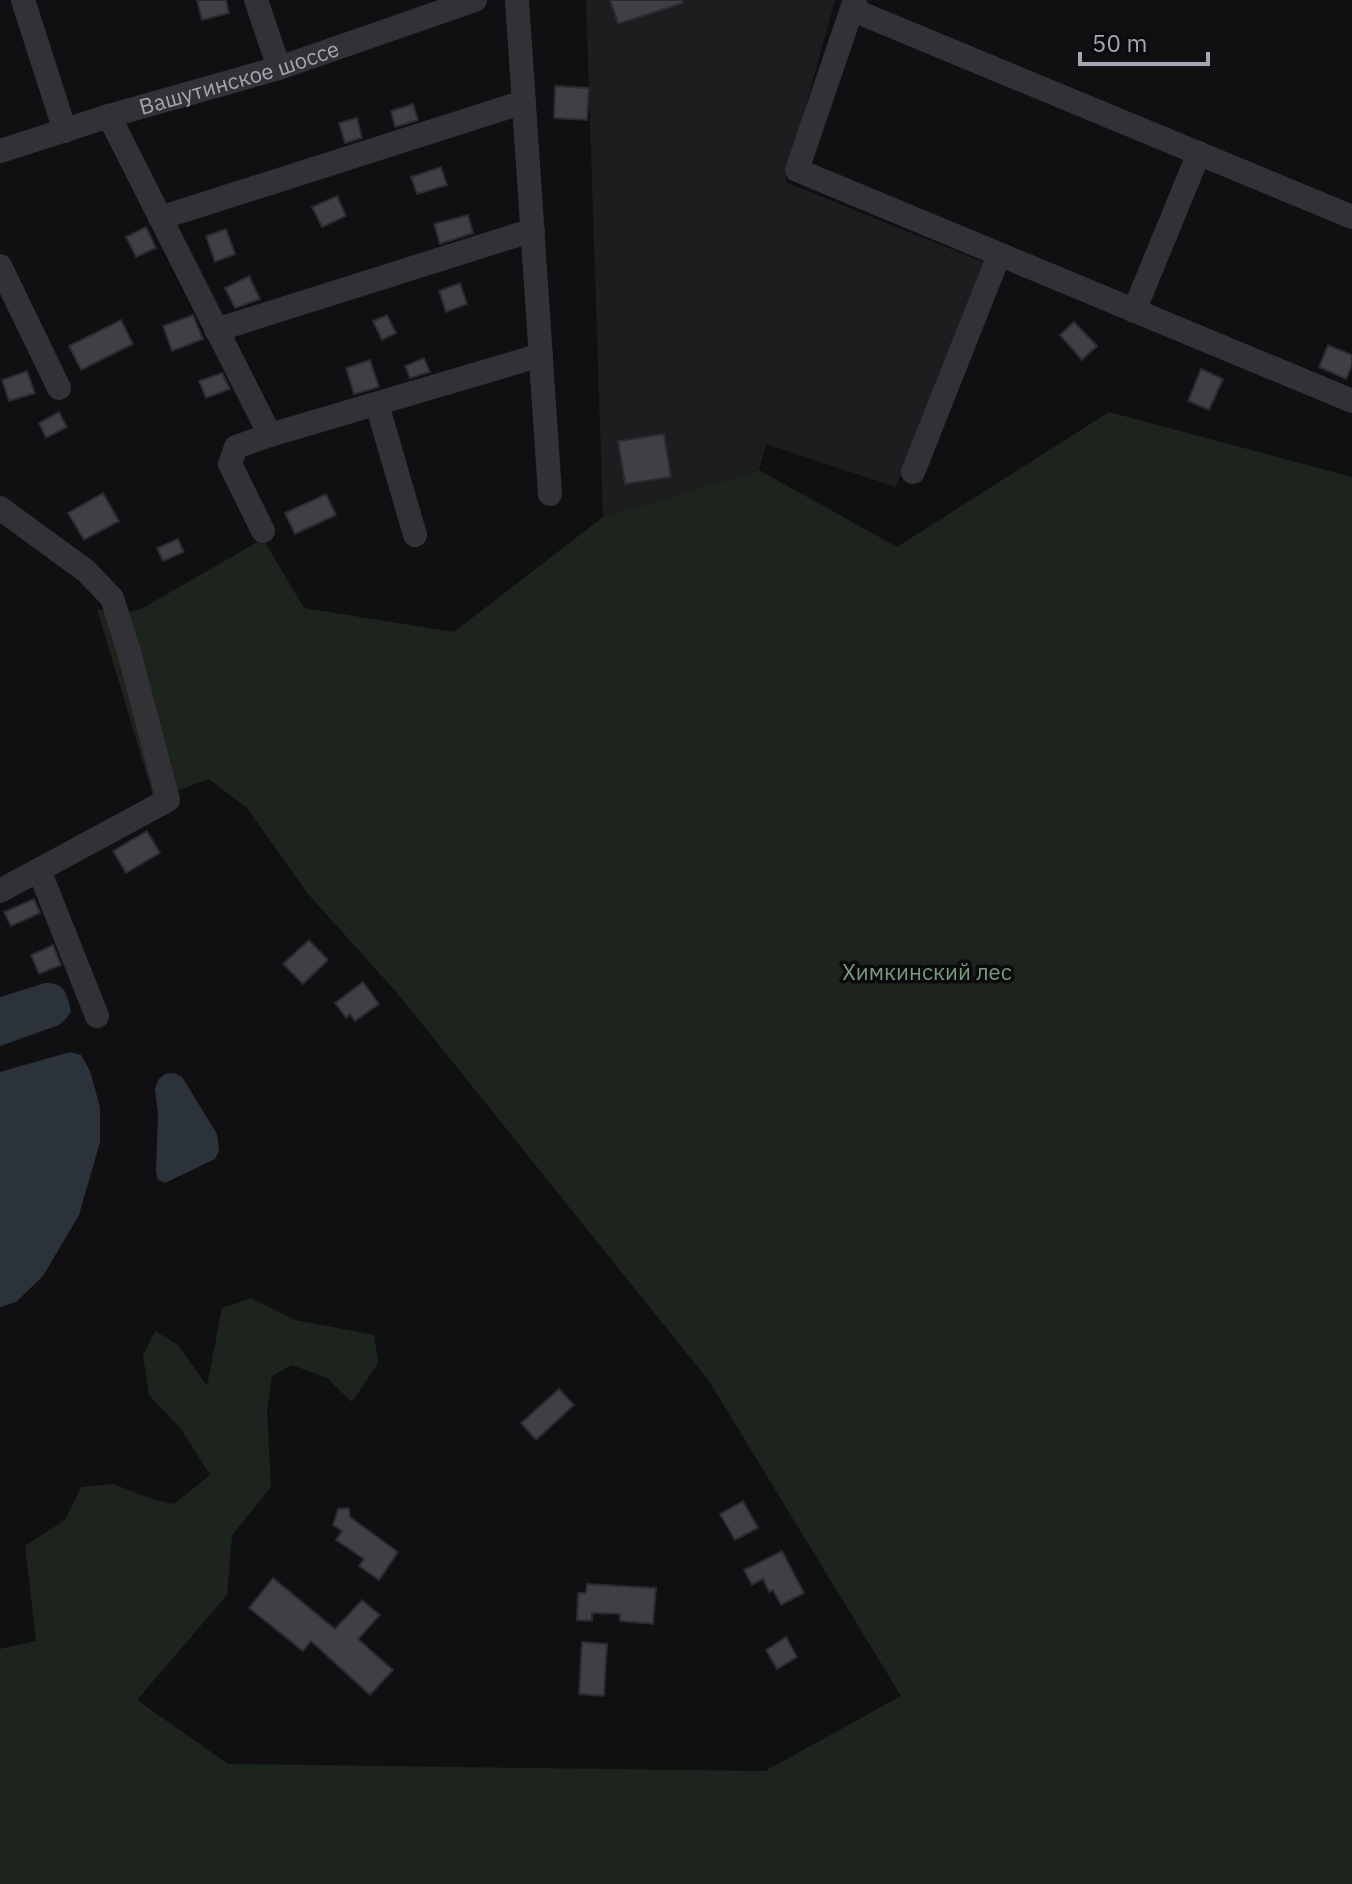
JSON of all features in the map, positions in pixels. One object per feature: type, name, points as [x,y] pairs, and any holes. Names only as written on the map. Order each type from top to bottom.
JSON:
[{"type":"street","points":[[23,0],[65,131]]},
{"type":"street","points":[[256,0],[279,68]]},
{"type":"street","name":"Вашутинское шоссе","points":[[0,151],[109,116],[279,68],[472,0]]},
{"type":"street","points":[[517,0],[550,494]]},
{"type":"street","points":[[1352,217],[854,5],[797,170],[1352,401]]},
{"type":"street","points":[[160,218],[524,102]]},
{"type":"street","points":[[109,116],[270,435]]},
{"type":"street","points":[[1134,311],[1199,153]]},
{"type":"street","points":[[216,330],[533,230]]},
{"type":"street","points":[[913,472],[999,255]]},
{"type":"street","points":[[0,266],[59,388]]},
{"type":"street","points":[[263,531],[230,464],[236,447],[541,355]]},
{"type":"street","points":[[377,404],[415,535]]},
{"type":"street","points":[[0,508],[86,571],[112,598],[168,800],[0,891]]},
{"type":"street","points":[[39,870],[97,1016]]},
{"type":"shaded area","points":[[586,0],[835,0],[785,182],[983,262],[896,487],[766,444],[759,470],[603,517]]},
{"type":"shaded area","points":[[52,983],[64,990],[71,1011],[66,1019],[59,1025],[0,1046],[0,997]]},
{"type":"shaded area","points":[[70,1052],[81,1055],[90,1071],[100,1107],[100,1142],[79,1215],[43,1276],[16,1302],[0,1307],[0,1072]]},
{"type":"shaded area","points":[[175,1073],[182,1077],[217,1134],[219,1151],[215,1159],[165,1183],[158,1180],[156,1172],[158,1114],[155,1089],[158,1080],[165,1074]]},
{"type":"green space","name":"Химкинский лес","points":[[1109,412],[1352,477],[1352,1884],[0,1884],[0,1649],[36,1641],[25,1546],[65,1520],[81,1487],[113,1484],[174,1504],[210,1475],[181,1429],[149,1395],[143,1355],[155,1331],[178,1345],[207,1386],[222,1308],[251,1298],[295,1320],[374,1335],[378,1363],[352,1402],[327,1378],[292,1365],[272,1376],[267,1411],[271,1487],[232,1535],[227,1595],[137,1700],[228,1764],[765,1771],[901,1696],[709,1381],[398,994],[308,894],[247,808],[209,779],[154,799],[97,609],[117,614],[141,609],[263,539],[304,608],[454,632],[603,517],[759,470],[897,547]]},
{"type":"building","points":[[197,0],[226,0],[229,13],[202,20]]},
{"type":"building","points":[[610,0],[682,0],[683,3],[618,24]]},
{"type":"building","points":[[555,86],[589,88],[587,120],[554,118]]},
{"type":"building","points":[[413,104],[418,120],[395,127],[391,111]]},
{"type":"building","points":[[357,118],[362,138],[345,143],[339,123]]},
{"type":"building","points":[[441,167],[447,185],[417,194],[411,177]]},
{"type":"building","points":[[337,196],[346,216],[322,227],[312,207]]},
{"type":"building","points":[[468,215],[473,233],[440,244],[434,224]]},
{"type":"building","points":[[146,227],[156,248],[136,257],[126,237]]},
{"type":"building","points":[[226,229],[235,254],[215,262],[206,236]]},
{"type":"building","points":[[249,276],[260,299],[235,308],[225,288]]},
{"type":"building","points":[[460,283],[467,304],[446,312],[439,291]]},
{"type":"building","points":[[193,315],[203,339],[172,351],[163,326]]},
{"type":"building","points":[[387,315],[396,333],[382,340],[373,321]]},
{"type":"building","points":[[121,320],[133,344],[81,370],[69,346]]},
{"type":"building","points":[[1074,322],[1097,346],[1082,360],[1060,335]]},
{"type":"building","points":[[1328,345],[1352,355],[1352,365],[1346,379],[1319,367]]},
{"type":"building","points":[[424,358],[430,372],[410,378],[405,366]]},
{"type":"building","points":[[370,360],[379,387],[354,394],[346,368]]},
{"type":"building","points":[[1201,369],[1223,379],[1209,410],[1188,401]]},
{"type":"building","points":[[27,371],[35,393],[9,401],[2,380]]},
{"type":"building","points":[[222,373],[230,389],[206,398],[199,381]]},
{"type":"building","points":[[59,412],[67,427],[46,438],[39,423]]},
{"type":"building","points":[[664,434],[671,477],[625,484],[618,441]]},
{"type":"building","points":[[103,493],[119,521],[84,540],[68,513]]},
{"type":"building","points":[[326,494],[336,515],[295,534],[285,513]]},
{"type":"building","points":[[178,539],[184,552],[163,561],[157,548]]},
{"type":"building","points":[[147,831],[160,853],[126,873],[113,851]]},
{"type":"building","points":[[34,899],[40,913],[11,926],[4,912]]},
{"type":"building","points":[[309,940],[328,960],[303,984],[283,964]]},
{"type":"building","points":[[53,945],[61,965],[39,974],[31,955]]},
{"type":"building","points":[[363,982],[379,1004],[355,1021],[350,1014],[346,1018],[335,1003]]},
{"type":"building","points":[[559,1389],[574,1405],[536,1440],[521,1423]]},
{"type":"building","points":[[743,1501],[758,1528],[735,1540],[720,1514]]},
{"type":"building","points":[[349,1508],[350,1517],[398,1552],[379,1580],[359,1566],[364,1559],[336,1540],[342,1531],[333,1525],[338,1509]]},
{"type":"building","points":[[782,1551],[804,1593],[781,1605],[773,1590],[769,1592],[763,1579],[752,1585],[744,1570]]},
{"type":"building","points":[[273,1578],[335,1629],[362,1600],[380,1615],[358,1639],[393,1670],[370,1695],[311,1641],[303,1651],[249,1608]]},
{"type":"building","points":[[587,1584],[656,1588],[653,1624],[620,1621],[620,1614],[592,1613],[592,1621],[577,1620],[578,1593],[586,1593]]},
{"type":"building","points":[[786,1637],[797,1657],[777,1669],[766,1650]]},
{"type":"building","points":[[582,1642],[607,1644],[604,1696],[579,1694]]}]
